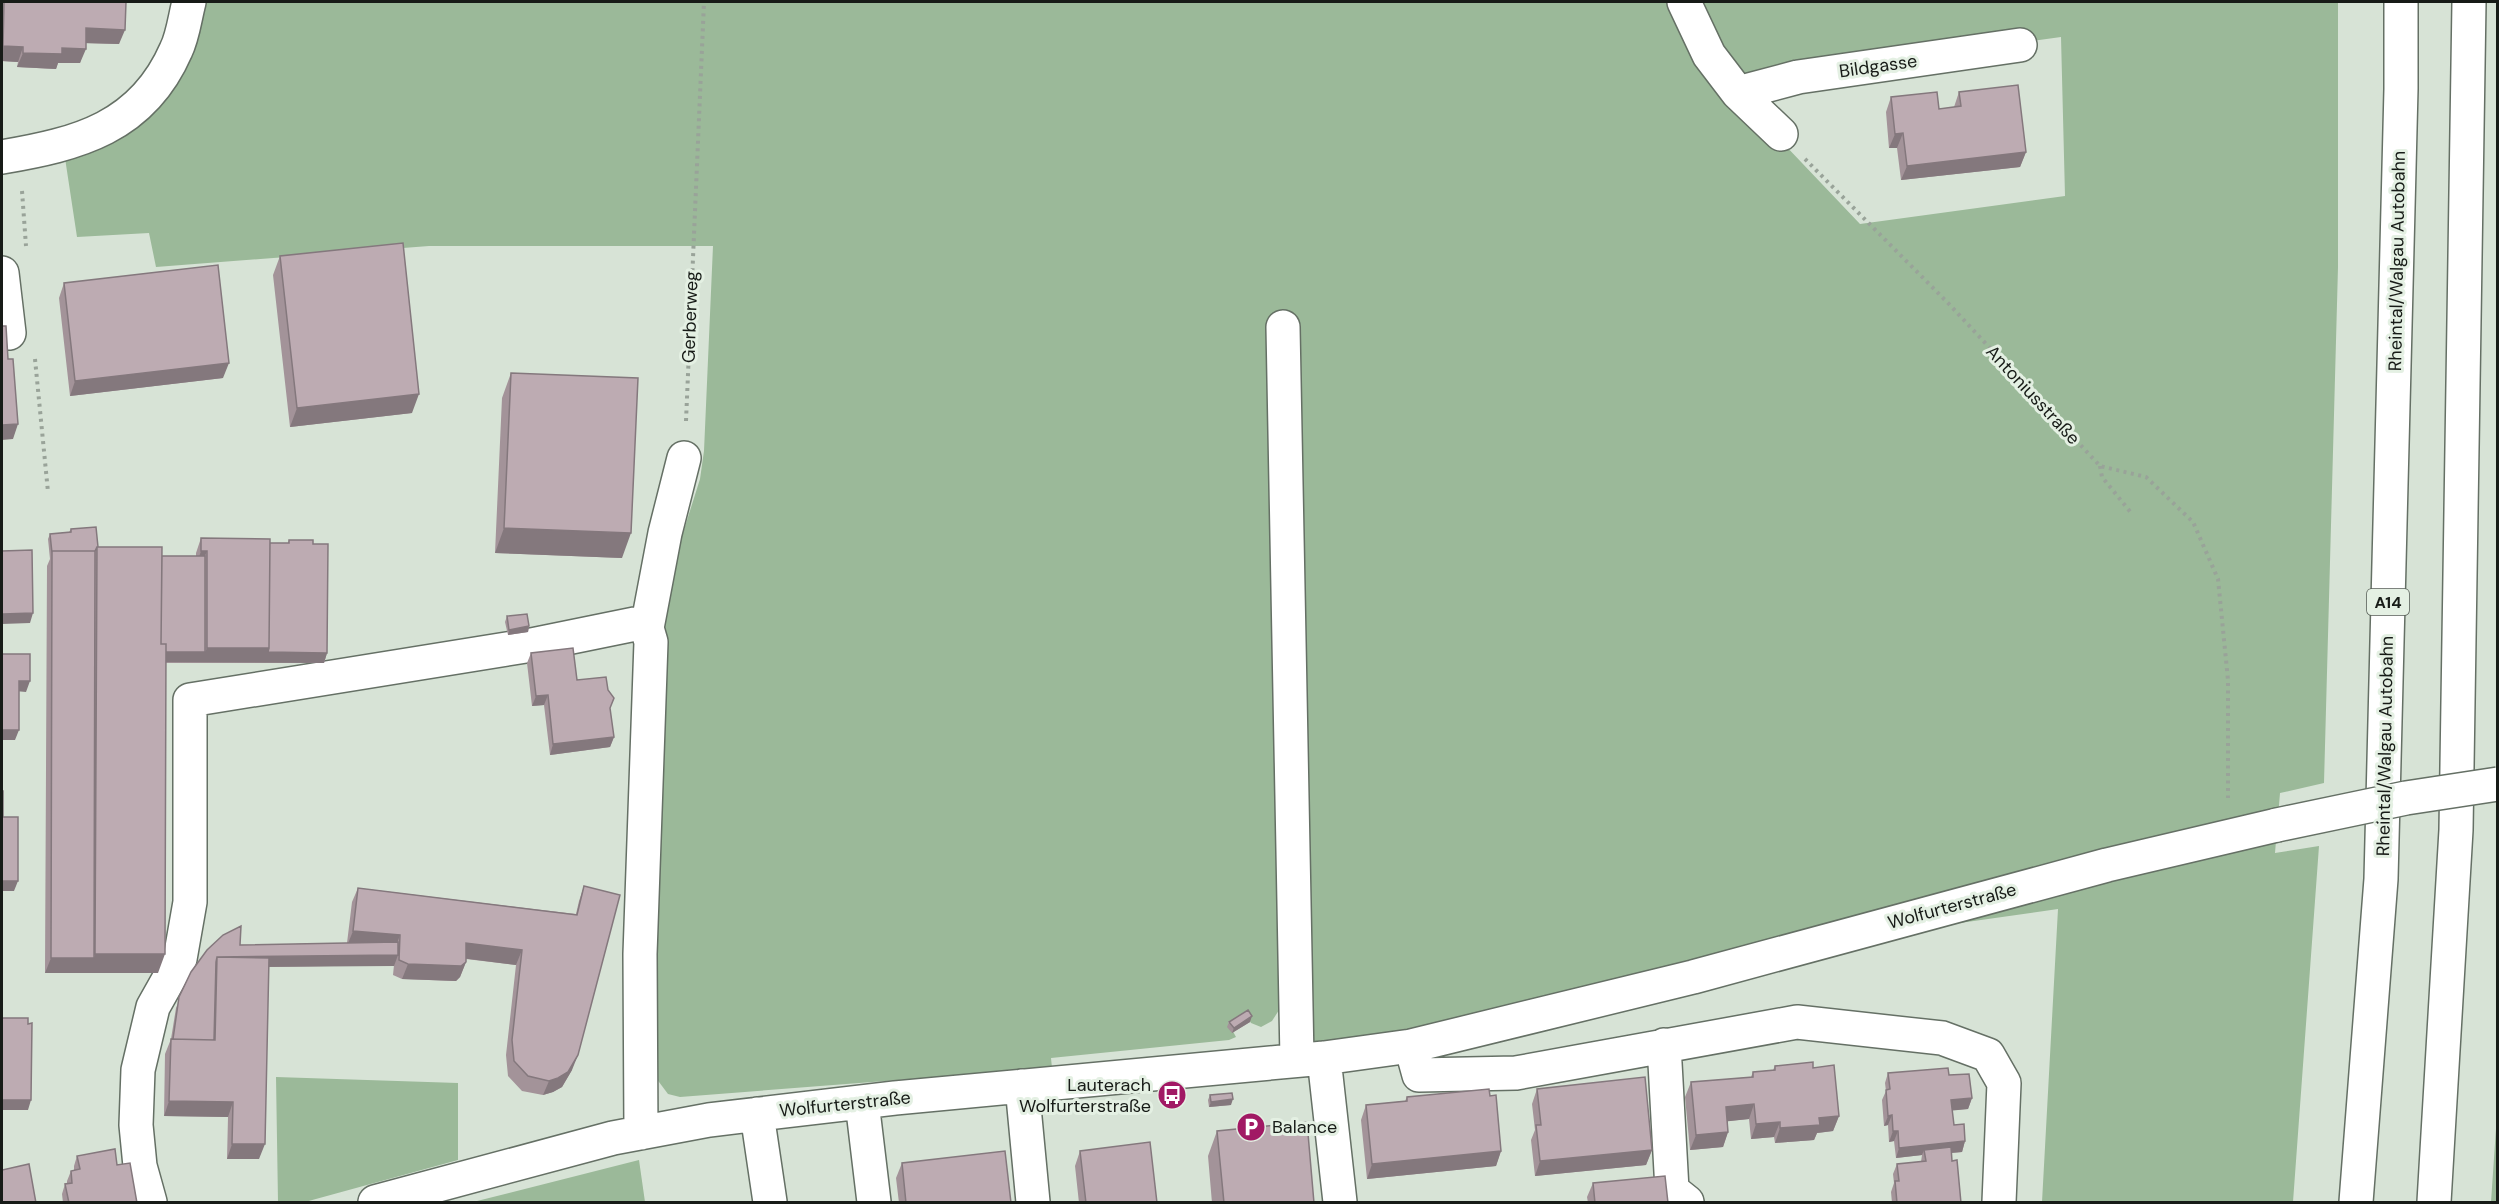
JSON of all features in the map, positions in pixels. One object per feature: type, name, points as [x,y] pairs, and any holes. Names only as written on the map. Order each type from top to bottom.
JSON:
[{"type":"main road","points":[[2,158],[50,149],[102,132],[134,109],[159,80],[177,49],[189,2]]},
{"type":"main road","points":[[1684,2],[1709,54],[1738,93],[1781,134]]},
{"type":"main road","name":"Rheintal/Walgau Autobahn","points":[[2356,1203],[2381,879],[2401,89],[2401,2]]},
{"type":"main road","points":[[2434,1203],[2457,830],[2469,2]]},
{"type":"main road","name":"Bildgasse","points":[[1738,93],[1798,77],[2020,45]]},
{"type":"main road","points":[[2,273],[9,333],[2,333]]},
{"type":"main road","points":[[1283,327],[1311,1059],[1340,1203]]},
{"type":"main road","points":[[641,1133],[640,954],[651,642],[647,628],[665,533],[684,458]]},
{"type":"main road","points":[[150,1203],[141,1166],[136,1125],[138,1070],[153,1007],[180,959],[190,902],[190,700],[532,645],[635,624],[647,628]]},
{"type":"main road","name":"Wolfurterstraße","points":[[375,1203],[613,1138],[709,1120],[862,1102],[1311,1059],[1411,1046],[1693,977],[2006,891],[2227,836],[2406,798],[2498,784]]},
{"type":"main road","points":[[1411,1046],[1419,1075],[1516,1073],[1797,1022],[1942,1038],[1988,1055],[2004,1083],[1999,1203]]},
{"type":"main road","points":[[1664,1045],[1672,1191],[1687,1203]]},
{"type":"main road","points":[[1022,1086],[1033,1203]]},
{"type":"main road","points":[[862,1102],[873,1203]]},
{"type":"main road","points":[[757,1114],[770,1203]]},
{"type":"path","name":"Gerberweg","points":[[684,458],[704,2]]},
{"type":"path","name":"Antoniusstraße","points":[[1781,134],[1948,303],[2100,466],[2102,477],[2132,514]]},
{"type":"path","points":[[2100,466],[2146,477],[2193,522],[2218,579],[2228,680],[2227,836]]},
{"type":"green space","points":[[201,2],[1674,2],[1743,101],[1860,224],[2065,196],[2061,37],[1798,73],[1739,87],[1693,2],[2338,2],[2338,267],[2324,783],[2280,793],[2275,853],[2319,846],[2293,1202],[2042,1202],[2058,909],[1896,932],[1304,1052],[1281,1007],[1272,1021],[1261,1027],[1251,1023],[1245,1013],[1228,1022],[1236,1037],[1229,1040],[1051,1058],[1052,1068],[680,1097],[668,1094],[656,1078],[651,1058],[660,664],[671,571],[700,479],[704,451],[713,246],[429,246],[156,267],[149,233],[77,237],[65,158],[140,122]]},
{"type":"green space","points":[[276,1077],[458,1083],[458,1160],[305,1202],[278,1202]]},
{"type":"green space","points":[[2497,1114],[2497,1202],[2491,1202]]},
{"type":"green space","points":[[639,1160],[645,1202],[473,1202]]},
{"type":"building","points":[[4,2],[126,2],[125,30],[86,28],[86,49],[62,48],[62,54],[23,53],[23,47],[3,46]]},
{"type":"building","points":[[2018,85],[2026,152],[1907,166],[1903,133],[1895,134],[1891,97],[1937,92],[1939,109],[1961,106],[1959,92]]},
{"type":"building","points":[[403,243],[419,394],[297,408],[280,256]]},
{"type":"building","points":[[218,265],[229,363],[75,381],[64,283]]},
{"type":"building","points":[[2,326],[6,326],[8,359],[13,359],[18,424],[2,425]]},
{"type":"building","points":[[511,373],[638,378],[631,533],[504,528]]},
{"type":"building","points":[[96,527],[98,547],[95,551],[52,551],[52,553],[50,534]]},
{"type":"building","points":[[201,538],[270,539],[269,648],[207,648],[207,551],[201,551]]},
{"type":"building","points":[[289,540],[313,540],[313,544],[328,544],[327,653],[268,652],[270,543],[289,543]]},
{"type":"building","points":[[97,547],[162,547],[161,644],[166,644],[165,954],[95,954]]},
{"type":"building","points":[[32,550],[33,613],[2,614],[2,551]]},
{"type":"building","points":[[52,551],[95,551],[94,958],[51,958]]},
{"type":"building","points":[[162,556],[205,556],[205,652],[166,652],[166,644],[161,644]]},
{"type":"building","points":[[527,614],[529,626],[509,630],[507,616]]},
{"type":"building","points":[[573,648],[577,680],[606,677],[608,690],[614,698],[610,708],[614,737],[553,744],[548,695],[536,696],[531,653]]},
{"type":"building","points":[[2,654],[30,654],[30,681],[19,681],[19,730],[2,730]]},
{"type":"building","points":[[2,791],[3,817],[18,817],[18,881],[2,881]]},
{"type":"building","points":[[584,886],[620,895],[578,1055],[568,1072],[549,1081],[528,1076],[514,1061],[512,1040],[522,950],[466,943],[466,962],[461,966],[408,964],[399,960],[400,935],[353,931],[358,888],[577,915]]},
{"type":"building","points":[[241,926],[240,945],[398,942],[398,955],[217,957],[214,1040],[173,1039],[179,997],[191,972],[207,950],[223,935]]},
{"type":"building","points":[[217,957],[269,958],[265,1144],[232,1144],[233,1102],[169,1101],[171,1039],[215,1040]]},
{"type":"building","points":[[1248,1010],[1252,1016],[1234,1028],[1229,1022]]},
{"type":"building","points":[[2,1018],[28,1018],[28,1024],[32,1023],[31,1100],[2,1100]]},
{"type":"building","points":[[1813,1062],[1813,1068],[1834,1065],[1839,1116],[1819,1118],[1820,1125],[1780,1128],[1780,1122],[1756,1124],[1754,1104],[1726,1107],[1728,1132],[1696,1135],[1691,1082],[1753,1077],[1753,1072],[1775,1070],[1775,1066]]},
{"type":"building","points":[[1948,1068],[1949,1075],[1969,1074],[1972,1098],[1951,1100],[1954,1125],[1964,1124],[1965,1141],[1899,1148],[1898,1131],[1893,1131],[1892,1115],[1888,1116],[1886,1090],[1890,1089],[1888,1073]]},
{"type":"building","points":[[1645,1077],[1652,1150],[1540,1161],[1536,1125],[1541,1125],[1537,1089]]},
{"type":"building","points":[[1489,1089],[1490,1096],[1496,1095],[1501,1151],[1372,1164],[1366,1105],[1407,1101],[1407,1097]]},
{"type":"building","points":[[1232,1093],[1233,1099],[1211,1102],[1210,1095]]},
{"type":"building","points":[[1307,1122],[1314,1203],[1224,1203],[1217,1131]]},
{"type":"building","points":[[1150,1142],[1157,1203],[1086,1203],[1080,1151]]},
{"type":"building","points":[[1951,1147],[1952,1161],[1957,1160],[1961,1203],[1897,1203],[1895,1181],[1899,1181],[1897,1164],[1926,1161],[1924,1150]]},
{"type":"building","points":[[115,1149],[117,1165],[130,1163],[137,1203],[69,1203],[65,1184],[72,1183],[71,1171],[80,1169],[77,1156]]},
{"type":"building","points":[[1005,1151],[1011,1203],[906,1203],[902,1163]]},
{"type":"building","points":[[29,1164],[36,1203],[2,1203],[2,1170]]},
{"type":"building","points":[[1665,1176],[1668,1203],[1595,1203],[1593,1183]]},
{"type":"place","name":"Lauterach Wolfurterstraße","points":[[1172,1095]]},
{"type":"place","name":"Balance","points":[[1251,1127]]}]
